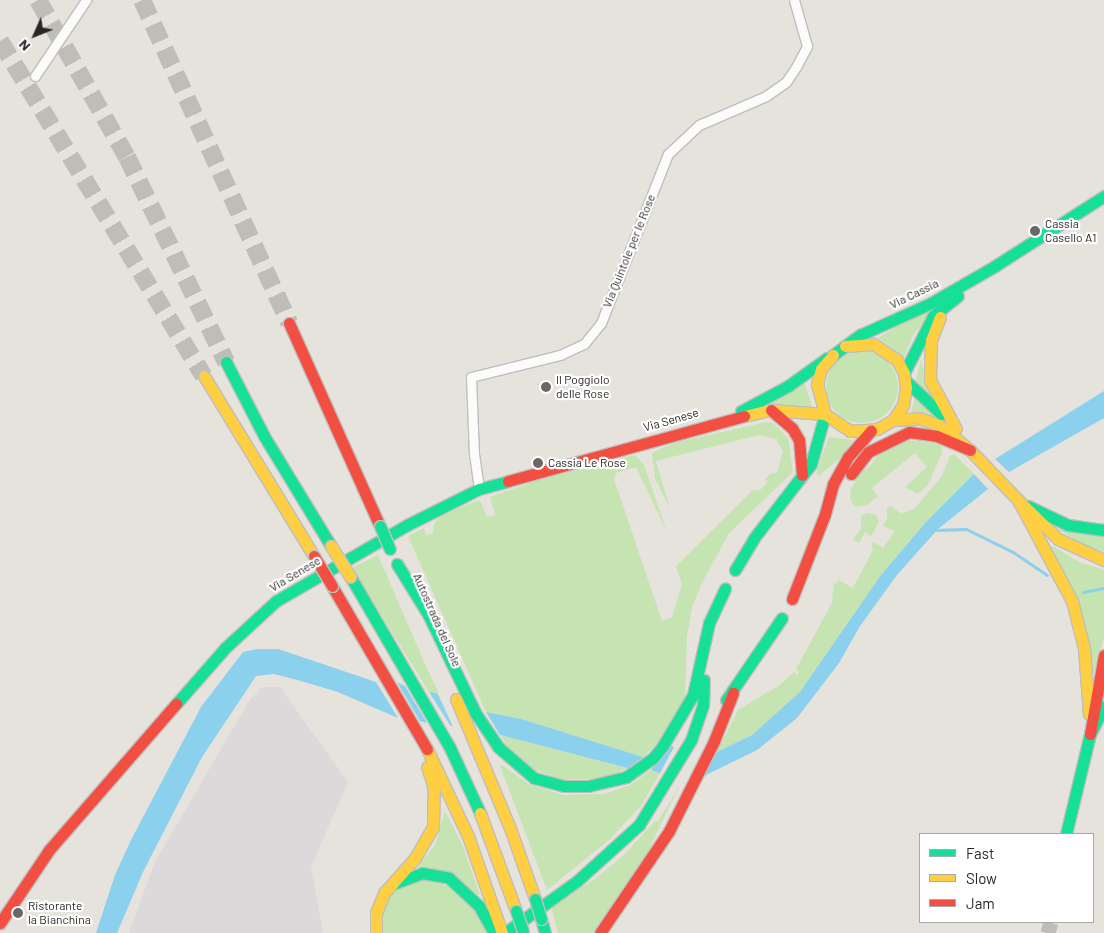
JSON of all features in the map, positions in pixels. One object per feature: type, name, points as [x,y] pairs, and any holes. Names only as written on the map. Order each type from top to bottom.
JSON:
[{"type":"main road","name":"Via Cassia","points":[[826,414],[819,400],[817,384],[821,369],[830,356],[860,335],[931,303],[995,266],[1104,196]]},
{"type":"main road","name":"Via Cassia","points":[[893,420],[904,401],[904,376],[923,330],[933,316],[995,266]]},
{"type":"main road","points":[[946,306],[930,340],[928,360],[930,380],[970,450]]},
{"type":"main road","name":"Autostrada del Sole","points":[[289,323],[476,742],[535,899],[544,933]]},
{"type":"main road","points":[[845,346],[859,343],[886,350],[904,376],[956,428]]},
{"type":"main road","name":"Via Senese","points":[[723,420],[788,386],[830,356]]},
{"type":"main road","points":[[226,362],[268,443],[409,672],[450,748],[487,829],[523,932]]},
{"type":"main road","points":[[204,376],[336,591],[372,659],[415,732],[468,836],[498,930]]},
{"type":"main road","name":"Via Senese","points":[[0,923],[49,850],[256,617],[351,556],[479,489],[723,420],[771,410],[826,414]]},
{"type":"main road","points":[[771,410],[792,428],[798,440],[802,453],[801,480]]},
{"type":"main road","points":[[735,570],[764,525],[801,480],[811,464],[826,414],[835,423],[850,431],[870,431],[893,420],[930,420],[970,450],[1058,539],[1073,548],[1104,560]]},
{"type":"main road","points":[[792,599],[826,514],[828,496],[840,470],[870,431]]},
{"type":"main road","points":[[826,514],[837,500],[857,463],[874,448],[896,436],[925,433],[970,450]]},
{"type":"main road","points":[[1018,500],[1068,525],[1104,530]]},
{"type":"main road","points":[[1018,500],[1049,553],[1072,601],[1084,648],[1090,734]]},
{"type":"main road","points":[[397,564],[429,616],[469,697],[498,747],[534,778],[551,783],[588,786],[626,777],[653,758],[668,739],[688,706],[701,662],[709,623],[725,588]]},
{"type":"main road","points":[[600,933],[656,853],[714,741],[733,693],[782,618]]},
{"type":"main road","points":[[1066,833],[1090,734],[1104,655]]},
{"type":"main road","points":[[701,662],[704,689],[704,717]]},
{"type":"main road","points":[[1090,734],[1104,692]]},
{"type":"main road","points":[[498,930],[577,881],[624,841],[666,785],[704,717],[733,693]]},
{"type":"main road","points":[[1090,734],[1104,706]]},
{"type":"main road","points":[[376,933],[377,907],[390,885],[422,847],[436,814],[430,774],[415,732]]},
{"type":"main road","points":[[390,885],[422,873],[449,878],[478,906],[498,930]]},
{"type":"street","points":[[35,76],[86,0]]},
{"type":"street","name":"Via Quintole per le Rose","points":[[479,489],[474,455],[471,377],[560,354],[584,344],[600,323],[668,154],[699,125],[766,96],[786,82],[796,67],[807,46],[794,0]]},
{"type":"shaded area","points":[[262,687],[280,687],[348,782],[311,867],[323,933],[129,933],[155,862],[249,701]]},
{"type":"green space","points":[[942,299],[913,335],[904,357],[878,338]]},
{"type":"green space","points":[[869,351],[888,361],[896,373],[898,387],[896,401],[888,413],[876,421],[855,423],[836,413],[828,401],[826,380],[836,361],[848,353]]},
{"type":"green space","points":[[921,359],[925,377],[932,397],[916,380]]},
{"type":"green space","points":[[805,384],[812,407],[744,411],[801,385]]},
{"type":"green space","points":[[915,398],[940,420],[911,412]]},
{"type":"green space","points":[[766,422],[773,423],[788,438],[793,472],[729,533],[701,585],[692,607],[687,637],[685,697],[663,737],[643,757],[521,719],[486,712],[408,536],[424,528],[426,535],[433,534],[434,524],[440,515],[480,500],[487,517],[495,515],[490,497],[539,480],[635,455],[644,465],[667,532],[636,467],[616,473],[614,479],[662,621],[672,617],[682,585],[676,566],[753,490],[760,490],[767,483],[765,479],[772,473],[777,473],[783,451],[776,439],[759,435],[656,461],[670,509],[655,478],[652,453],[674,443]]},
{"type":"green space","points":[[829,437],[853,440],[841,457],[819,476],[816,473]]},
{"type":"green space","points":[[907,440],[941,444],[942,453],[928,485],[918,494],[905,487],[927,467],[915,453],[872,488],[878,496],[867,505],[855,507],[850,499],[851,489],[863,468],[866,470],[881,452]]},
{"type":"green space","points":[[954,454],[974,474],[927,521],[881,575],[800,692],[752,735],[717,752],[738,710],[780,685],[794,672],[797,675],[799,673],[796,669],[832,603],[834,582],[837,584],[838,580],[853,588],[873,550],[871,546],[874,542],[883,548],[895,531],[883,526],[887,518],[887,507],[891,506],[901,514],[915,508],[942,476],[950,456]]},
{"type":"green space","points":[[867,513],[875,514],[879,522],[871,536],[865,532],[859,543],[853,540],[861,529],[861,516]]},
{"type":"green space","points":[[1057,529],[1104,536],[1104,552],[1082,544]]},
{"type":"green space","points":[[1053,546],[1079,562],[1104,570],[1104,637],[1093,675],[1050,548]]},
{"type":"green space","points":[[378,555],[439,694],[429,692],[352,568]]},
{"type":"green space","points":[[500,735],[628,768],[604,778],[565,780],[534,770],[502,744],[505,741]]},
{"type":"green space","points":[[502,765],[530,785],[564,795],[604,794],[630,785],[651,770],[660,773],[641,806],[608,841],[547,890],[500,766]]},
{"type":"green space","points":[[679,787],[643,861],[593,933],[558,933],[551,906],[595,879],[625,854],[655,821],[658,821]]},
{"type":"green space","points":[[445,811],[462,844],[480,895],[418,867],[435,845]]},
{"type":"green space","points":[[423,878],[459,890],[490,933],[381,933],[381,913],[395,891]]},
{"type":"water","points":[[1104,391],[1104,418],[1009,472],[995,459]]},
{"type":"water","points":[[974,474],[988,489],[938,529],[897,575],[860,626],[839,663],[797,718],[757,750],[704,776],[717,752],[752,735],[800,692],[881,575],[927,521]]},
{"type":"water","points":[[257,649],[278,649],[376,682],[398,718],[338,692],[301,681],[274,674],[256,676],[202,757],[143,872],[117,933],[96,933],[115,875],[131,840],[201,707],[243,652]]},
{"type":"water","points":[[397,682],[405,686],[427,723],[420,721]]},
{"type":"water","points":[[429,692],[439,694],[453,727],[450,725]]},
{"type":"water","points":[[486,712],[521,719],[643,757],[628,768],[500,735]]},
{"type":"water","points":[[671,746],[674,747],[660,773],[651,770]]},
{"type":"pier","points":[[437,692],[441,693],[455,730],[454,729]]},
{"type":"waterway","points":[[935,530],[966,529],[1013,552],[1047,575]]},
{"type":"waterway","points":[[1083,592],[1104,588]]},
{"type":"tunnel","points":[[38,0],[127,157],[226,362]]},
{"type":"tunnel","points":[[142,0],[289,323]]},
{"type":"tunnel","points":[[0,41],[204,376]]},
{"type":"tunnel","points":[[1048,933],[1051,923]]},
{"type":"traffic: fast","points":[[833,355],[860,335],[931,303],[995,266],[1104,196]]},
{"type":"traffic: fast","points":[[904,373],[933,316],[958,296]]},
{"type":"traffic: fast","points":[[741,411],[788,386],[827,358]]},
{"type":"traffic: fast","points":[[226,362],[264,436],[331,546]]},
{"type":"traffic: fast","points":[[905,380],[941,414]]},
{"type":"traffic: fast","points":[[735,570],[754,538],[811,464],[825,414]]},
{"type":"traffic: fast","points":[[176,704],[225,648],[276,601],[407,525],[479,489],[508,481]]},
{"type":"traffic: fast","points":[[1028,506],[1068,525],[1104,530]]},
{"type":"traffic: fast","points":[[380,526],[390,549]]},
{"type":"traffic: fast","points":[[397,564],[429,616],[476,714],[498,747],[534,778],[564,786],[588,786],[626,777],[653,758],[662,747],[693,695],[709,623],[725,588]]},
{"type":"traffic: fast","points":[[350,576],[450,748],[480,813]]},
{"type":"traffic: fast","points":[[726,700],[782,618]]},
{"type":"traffic: fast","points":[[509,930],[577,881],[639,825],[691,740],[703,705],[704,680]]},
{"type":"traffic: fast","points":[[1066,833],[1090,734],[1104,706]]},
{"type":"traffic: fast","points":[[395,883],[422,873],[449,878],[479,906],[493,931]]},
{"type":"traffic: fast","points":[[535,899],[541,919]]},
{"type":"traffic: fast","points":[[516,911],[523,931]]},
{"type":"traffic: fast","points":[[541,919],[545,933]]},
{"type":"traffic: slow","points":[[940,317],[931,340],[930,380],[956,429]]},
{"type":"traffic: slow","points":[[833,355],[821,369],[817,384],[825,414],[850,431],[877,429],[893,420],[903,405],[906,388],[904,373],[897,360],[873,344],[845,346]]},
{"type":"traffic: slow","points":[[204,376],[314,556]]},
{"type":"traffic: slow","points":[[744,416],[771,410],[825,414]]},
{"type":"traffic: slow","points":[[893,420],[919,418],[939,425],[970,450],[1018,500],[1072,601],[1084,648],[1089,714]]},
{"type":"traffic: slow","points":[[1018,500],[1058,539],[1104,560]]},
{"type":"traffic: slow","points":[[331,546],[350,576]]},
{"type":"traffic: slow","points":[[456,699],[510,828],[535,899]]},
{"type":"traffic: slow","points":[[427,749],[468,836],[502,933]]},
{"type":"traffic: slow","points":[[376,933],[376,913],[384,893],[415,858],[433,827],[434,788],[427,767]]},
{"type":"traffic: slow","points":[[480,813],[516,911]]},
{"type":"traffic: jam","points":[[289,323],[380,526]]},
{"type":"traffic: jam","points":[[771,410],[792,428],[799,440],[802,475]]},
{"type":"traffic: jam","points":[[508,481],[744,416]]},
{"type":"traffic: jam","points":[[792,599],[825,514],[833,484],[848,457],[871,431]]},
{"type":"traffic: jam","points":[[851,474],[868,452],[909,432],[937,436],[970,450]]},
{"type":"traffic: jam","points":[[314,556],[332,586]]},
{"type":"traffic: jam","points":[[332,586],[427,749]]},
{"type":"traffic: jam","points":[[1090,734],[1104,655]]},
{"type":"traffic: jam","points":[[600,933],[669,831],[714,741],[733,693]]},
{"type":"traffic: jam","points":[[0,923],[49,850],[176,704]]},
{"type":"place","name":"Cassia Casello A1","points":[[1035,231]]},
{"type":"place","name":"Il Poggiolo delle Rose","points":[[546,387]]},
{"type":"place","name":"Cassia Le Rose","points":[[538,463]]},
{"type":"place","name":"Ristorante la Bianchina","points":[[18,913]]}]
